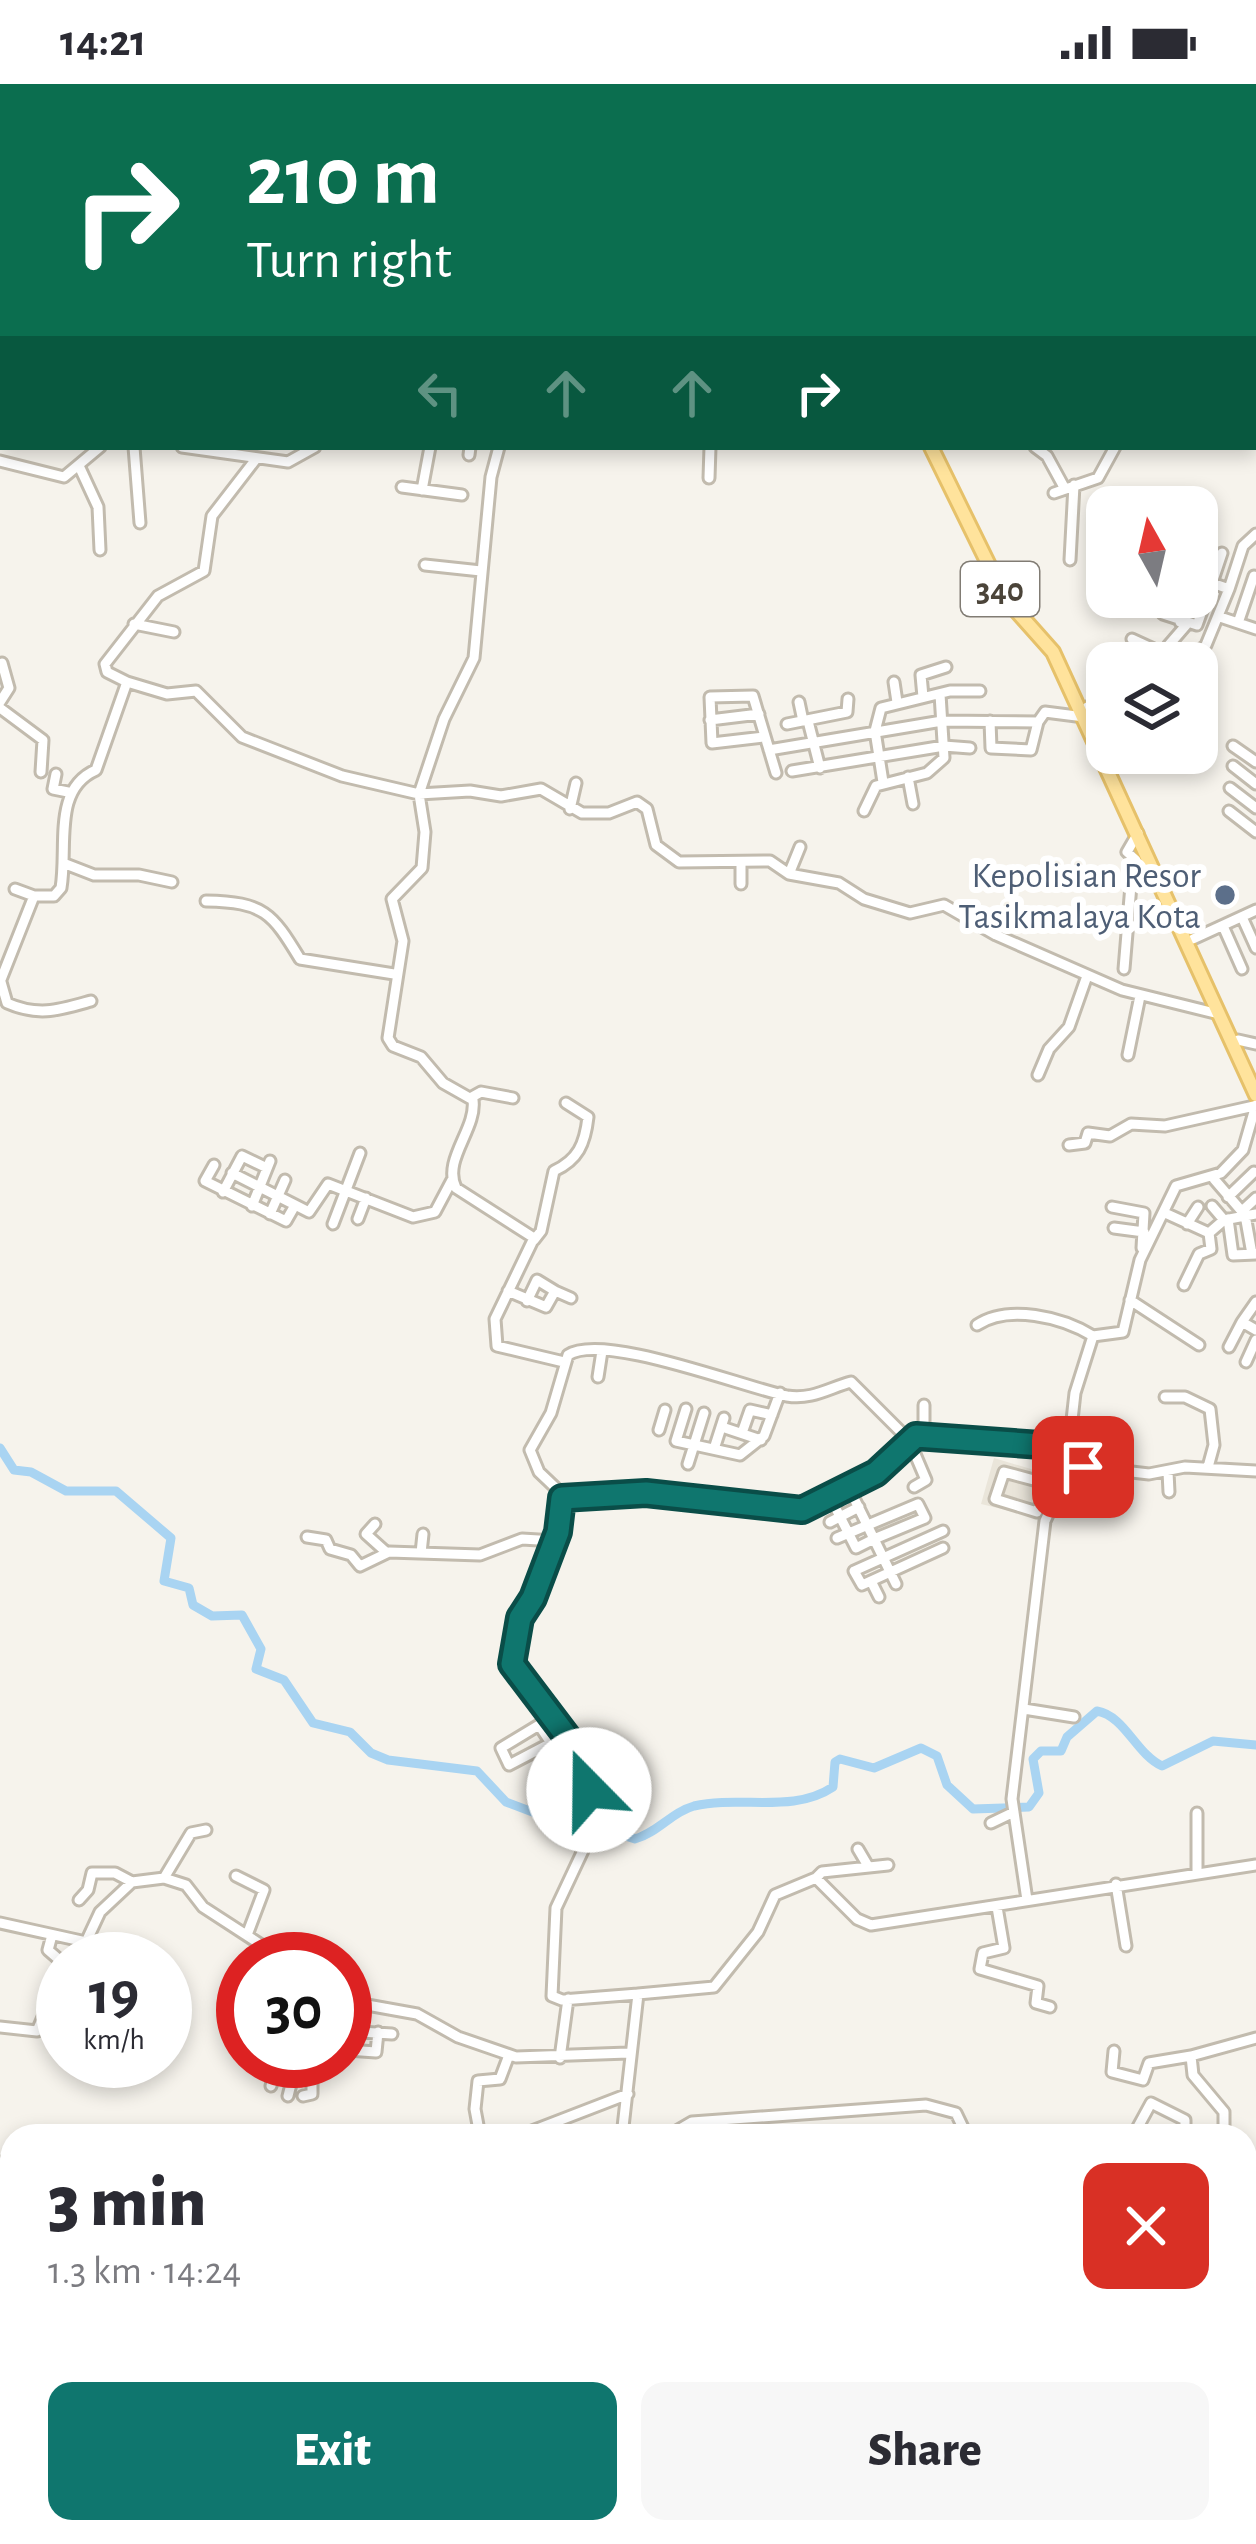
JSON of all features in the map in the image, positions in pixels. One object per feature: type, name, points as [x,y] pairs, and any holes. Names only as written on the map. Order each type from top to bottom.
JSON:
[{"type":"main road","name":"340","points":[[936,450],[1010,594],[1058,648],[1085,715],[1193,939],[1219,1014],[1256,1080]]},
{"type":"main road","name":"340","points":[[958,495],[1005,598],[1053,652],[1085,715]]},
{"type":"main road","name":"340","points":[[1117,774],[1150,859],[1238,1040],[1256,1095]]},
{"type":"street","points":[[0,460],[64,477],[97,450]]},
{"type":"street","points":[[134,450],[140,523]]},
{"type":"street","points":[[200,450],[291,462],[311,450]]},
{"type":"street","points":[[422,490],[429,450]]},
{"type":"street","points":[[472,1097],[443,1083],[421,1057],[388,1040],[394,974],[403,941],[392,899],[422,868],[425,832],[418,794],[444,719],[474,658],[499,450]]},
{"type":"street","points":[[709,478],[710,450]]},
{"type":"street","points":[[1039,450],[1064,489],[1070,560]]},
{"type":"street","points":[[1064,489],[1098,478],[1113,450]]},
{"type":"street","points":[[256,459],[212,516],[204,571],[172,585],[134,624],[104,667],[127,682],[167,694],[196,691],[244,739],[328,772],[418,794],[470,791],[504,796],[541,789],[570,809],[597,814],[640,803],[658,847],[687,864],[694,877]]},
{"type":"street","points":[[80,468],[98,508],[100,550]]},
{"type":"street","points":[[402,488],[462,495]]},
{"type":"street","points":[[1207,642],[1240,554],[1254,538]]},
{"type":"street","points":[[1218,565],[1222,553]]},
{"type":"street","points":[[1240,554],[1256,558]]},
{"type":"street","points":[[425,565],[482,571]]},
{"type":"street","points":[[1235,570],[1255,576],[1238,623]]},
{"type":"street","points":[[1218,585],[1229,589]]},
{"type":"street","points":[[1220,617],[1256,627]]},
{"type":"street","points":[[1159,630],[1175,619],[1197,625],[1200,618]]},
{"type":"street","points":[[1169,642],[1175,619]]},
{"type":"street","points":[[134,624],[174,632]]},
{"type":"street","points":[[1132,639],[1139,642]]},
{"type":"street","points":[[2,663],[9,688],[0,705],[43,740],[41,772]]},
{"type":"street","points":[[923,697],[923,672],[946,667]]},
{"type":"street","points":[[884,782],[875,731],[880,708],[975,691],[969,674]]},
{"type":"street","points":[[68,792],[53,789],[55,774],[95,770],[127,682]]},
{"type":"street","points":[[894,682],[897,702]]},
{"type":"street","points":[[764,737],[713,744],[714,694],[748,692],[759,713],[776,773]]},
{"type":"street","points":[[864,811],[884,782],[930,772],[944,758],[940,694]]},
{"type":"street","points":[[787,724],[827,710],[847,712],[848,699]]},
{"type":"street","points":[[800,702],[820,768]]},
{"type":"street","points":[[991,721],[991,748],[1031,750],[1045,712],[1085,715]]},
{"type":"street","points":[[710,720],[759,713]]},
{"type":"street","points":[[756,762],[813,744],[942,721],[1039,722]]},
{"type":"street","points":[[792,771],[944,746],[970,748]]},
{"type":"street","points":[[1233,746],[1254,761],[1237,769],[1256,784]]},
{"type":"street","points":[[845,764],[847,778]]},
{"type":"street","points":[[15,889],[32,900],[59,892],[68,792],[84,773]]},
{"type":"street","points":[[908,777],[913,805]]},
{"type":"street","points":[[570,809],[576,783]]},
{"type":"street","points":[[1230,788],[1254,803]]},
{"type":"street","points":[[1229,811],[1256,832]]},
{"type":"street","points":[[1124,969],[1133,861],[1127,852],[1138,828]]},
{"type":"street","points":[[790,874],[800,847]]},
{"type":"street","points":[[1133,861],[1150,859]]},
{"type":"street","points":[[687,864],[770,861],[790,874],[839,883],[867,900],[910,913],[944,905],[1087,976],[1140,996],[1219,1014]]},
{"type":"street","points":[[741,884],[742,862]]},
{"type":"street","points":[[63,863],[90,875],[172,882]]},
{"type":"street","points":[[32,900],[0,982],[8,1004],[50,1013],[91,1001]]},
{"type":"street","points":[[206,901],[244,901],[260,909],[286,932],[300,959],[394,974]]},
{"type":"street","points":[[1193,939],[1256,910]]},
{"type":"street","points":[[1235,952],[1255,944],[1242,917]]},
{"type":"street","points":[[1223,926],[1242,969]]},
{"type":"street","points":[[1038,1075],[1049,1048],[1069,1028],[1087,976]]},
{"type":"street","points":[[1128,1055],[1140,996]]},
{"type":"street","points":[[1238,1040],[1256,1044]]},
{"type":"street","points":[[472,1097],[483,1092],[513,1098]]},
{"type":"street","points":[[232,1174],[312,1212],[325,1184],[425,1217],[435,1212],[452,1180],[473,1117],[472,1097]]},
{"type":"street","points":[[564,1362],[497,1346],[495,1319],[542,1231],[554,1171],[568,1166],[584,1144],[587,1117],[566,1103]]},
{"type":"street","points":[[1069,1144],[1085,1143],[1088,1133],[1112,1136],[1131,1124],[1166,1126],[1255,1105],[1243,1150],[1214,1179],[1181,1181],[1142,1253]]},
{"type":"street","points":[[333,1224],[360,1153]]},
{"type":"street","points":[[223,1192],[243,1155],[269,1164],[252,1206]]},
{"type":"street","points":[[214,1165],[205,1180],[287,1220],[302,1189]]},
{"type":"street","points":[[1228,1197],[1254,1172]]},
{"type":"street","points":[[1214,1179],[1228,1197],[1249,1210]]},
{"type":"street","points":[[270,1214],[285,1180]]},
{"type":"street","points":[[452,1180],[535,1240]]},
{"type":"street","points":[[358,1220],[367,1198]]},
{"type":"street","points":[[1212,1206],[1226,1219],[1233,1255],[1254,1254],[1249,1210]]},
{"type":"street","points":[[977,1325],[1005,1314],[1064,1322],[1093,1336],[1120,1334],[1142,1253],[1143,1212],[1112,1207]]},
{"type":"street","points":[[1186,1224],[1198,1207]]},
{"type":"street","points":[[1209,1233],[1226,1219],[1249,1210]]},
{"type":"street","points":[[1165,1213],[1209,1233]]},
{"type":"street","points":[[1123,1246],[1120,1228],[1144,1232]]},
{"type":"street","points":[[1184,1285],[1199,1254],[1211,1249],[1209,1233]]},
{"type":"street","points":[[527,1301],[537,1280],[571,1298]]},
{"type":"street","points":[[508,1291],[548,1307],[555,1292]]},
{"type":"street","points":[[1130,1300],[1199,1345]]},
{"type":"street","points":[[1229,1347],[1256,1304]]},
{"type":"street","points":[[1242,1322],[1256,1330]]},
{"type":"street","points":[[1027,1900],[1013,1810],[1050,1494],[1045,1483],[1004,1472],[995,1499],[1037,1512],[1050,1494],[1071,1465],[1075,1393],[1093,1336]]},
{"type":"street","points":[[1246,1362],[1256,1340]]},
{"type":"street","points":[[888,1864],[822,1872],[776,1893],[758,1932],[714,1987],[557,2000],[552,1993],[553,1924],[588,1827],[588,1784],[560,1726],[512,1664],[520,1618],[556,1541],[562,1498],[537,1470],[530,1450],[551,1413],[564,1362],[579,1348],[736,1378],[777,1392],[814,1396],[850,1382],[909,1439],[926,1481],[914,1487]]},
{"type":"street","points":[[598,1377],[602,1351]]},
{"type":"street","points":[[686,1409],[676,1441],[740,1455],[760,1440],[777,1392]]},
{"type":"street","points":[[1165,1397],[1185,1397],[1210,1409],[1214,1445],[1208,1467]]},
{"type":"street","points":[[924,1405],[924,1436]]},
{"type":"street","points":[[742,1433],[750,1410],[769,1414]]},
{"type":"street","points":[[688,1465],[704,1413]]},
{"type":"street","points":[[659,1419],[681,1423]]},
{"type":"street","points":[[938,1438],[940,1421]]},
{"type":"street","points":[[714,1449],[723,1422],[760,1440]]},
{"type":"street","points":[[562,1498],[646,1493],[802,1510],[876,1473],[909,1439],[924,1436],[1069,1447]]},
{"type":"street","points":[[906,1470],[921,1463]]},
{"type":"street","points":[[1071,1465],[1168,1472],[1208,1467],[1256,1471]]},
{"type":"street","points":[[1168,1472],[1169,1492]]},
{"type":"street","points":[[849,1488],[896,1584]]},
{"type":"street","points":[[831,1499],[850,1550],[925,1518]]},
{"type":"street","points":[[842,1536],[916,1504],[936,1534],[941,1552],[860,1585],[854,1570],[936,1534]]},
{"type":"street","points":[[835,1519],[859,1507]]},
{"type":"street","points":[[375,1524],[366,1534],[386,1552]]},
{"type":"street","points":[[421,1553],[423,1534]]},
{"type":"street","points":[[307,1537],[326,1540],[330,1549],[351,1556],[360,1566],[386,1552],[480,1555],[522,1539],[556,1541]]},
{"type":"street","points":[[906,1564],[913,1580]]},
{"type":"street","points":[[871,1581],[879,1597]]},
{"type":"street","points":[[1024,1709],[1075,1717]]},
{"type":"street","points":[[539,1725],[548,1733],[551,1743],[511,1766],[500,1751],[539,1725]]},
{"type":"street","points":[[548,1733],[560,1726]]},
{"type":"street","points":[[991,1823],[1013,1810]]},
{"type":"street","points":[[1197,1813],[1197,1871]]},
{"type":"street","points":[[164,1877],[190,1833],[206,1830]]},
{"type":"street","points":[[857,1849],[868,1866]]},
{"type":"street","points":[[816,1878],[865,1924],[1256,1865]]},
{"type":"street","points":[[79,1900],[88,1890],[92,1873],[115,1873],[132,1882]]},
{"type":"street","points":[[236,1876],[264,1890],[248,1932]]},
{"type":"street","points":[[92,1932],[100,1912],[132,1882],[164,1877],[184,1884],[201,1906],[242,1932]]},
{"type":"street","points":[[1116,1884],[1126,1946]]},
{"type":"street","points":[[997,1907],[1004,1948],[983,1953],[980,1970],[1038,1986],[1036,2003],[1050,2007]]},
{"type":"street","points":[[0,1923],[39,1932]]},
{"type":"street","points":[[624,2124],[638,1994]]},
{"type":"street","points":[[560,2058],[568,1999]]},
{"type":"street","points":[[372,2007],[417,2014],[458,2037],[494,2045],[509,2055],[560,2058],[628,2053]]},
{"type":"street","points":[[0,2027],[36,2030]]},
{"type":"street","points":[[372,2032],[392,2034]]},
{"type":"street","points":[[372,2052],[376,2052],[378,2032]]},
{"type":"street","points":[[1114,2051],[1112,2072],[1143,2080],[1149,2063],[1256,2038]]},
{"type":"street","points":[[478,2124],[478,2080],[500,2079],[509,2055]]},
{"type":"street","points":[[1191,2056],[1193,2075],[1224,2112],[1224,2124]]},
{"type":"street","points":[[288,2096],[290,2088]]},
{"type":"street","points":[[303,2096],[311,2096],[311,2088]]},
{"type":"street","points":[[550,2124],[628,2094]]},
{"type":"street","points":[[1140,2124],[1151,2103],[1185,2124]]},
{"type":"street","points":[[689,2124],[926,2104],[956,2113],[961,2124]]},
{"type":"shaded area","points":[[994,1458],[1064,1479],[1051,1521],[981,1504]]},
{"type":"waterway","points":[[0,1448],[14,1470],[31,1472],[66,1491],[116,1491],[171,1538],[164,1581],[189,1588],[193,1605],[212,1616],[242,1615],[261,1649],[256,1669],[284,1680],[313,1723],[350,1732],[371,1753],[388,1760],[477,1771],[506,1802],[572,1827],[601,1828],[635,1839],[694,1806],[784,1802],[817,1795],[833,1787],[835,1762],[840,1759],[874,1768],[921,1748],[937,1756],[947,1785],[973,1809],[1029,1807],[1039,1793],[1033,1759],[1041,1751],[1061,1751],[1067,1737],[1097,1711],[1115,1720],[1162,1766],[1213,1741],[1256,1745]]},
{"type":"place","name":"Kepolisian Resor Tasikmalaya Kota","points":[[1225,895]]},
{"type":"route","points":[[589,1790],[568,1738],[530,1694],[512,1664],[520,1618],[533,1598],[558,1532],[562,1498],[646,1493],[802,1510],[876,1473],[916,1436],[1069,1447],[1071,1465],[1083,1467]]}]
